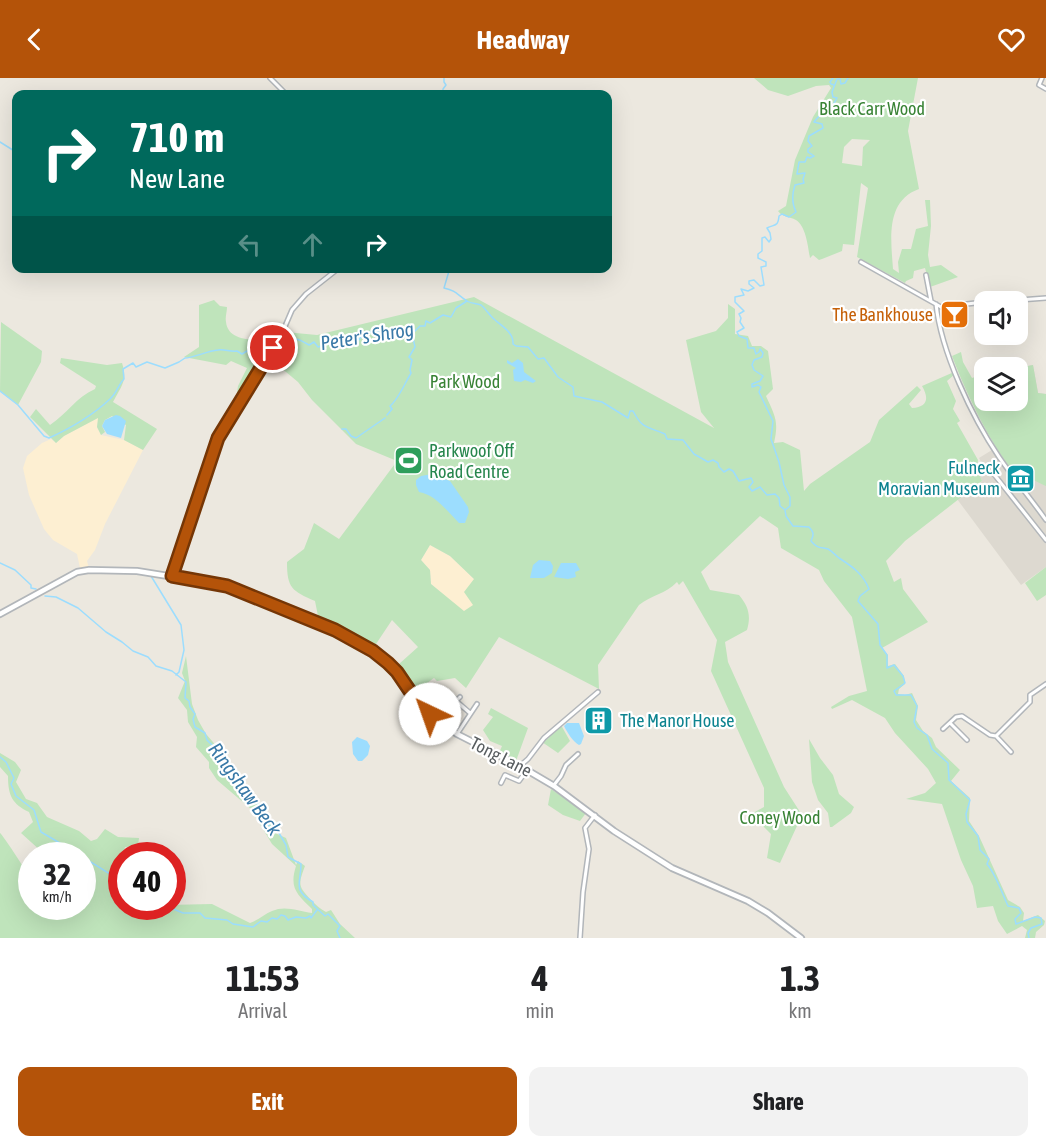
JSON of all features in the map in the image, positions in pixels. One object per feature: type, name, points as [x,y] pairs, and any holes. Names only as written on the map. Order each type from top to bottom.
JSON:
[{"type":"street","points":[[270,78],[282,90]]},
{"type":"street","points":[[1042,78],[1040,85],[1046,89]]},
{"type":"street","points":[[861,262],[944,308],[974,304]]},
{"type":"street","points":[[172,576],[218,438],[283,331],[288,315],[301,298],[333,273]]},
{"type":"street","points":[[926,275],[931,301]]},
{"type":"street","points":[[1028,299],[1046,298]]},
{"type":"street","points":[[936,304],[942,337],[977,418],[1000,458],[1046,520]]},
{"type":"street","points":[[993,472],[1046,540]]},
{"type":"street","name":"Tong Lane","points":[[0,614],[82,570],[137,571],[227,586],[335,630],[373,651],[397,672],[427,711],[458,734],[554,786],[614,831],[672,868],[748,901],[801,938]]},
{"type":"street","points":[[996,736],[1030,702],[1030,695],[1046,684]]},
{"type":"street","points":[[520,766],[544,738],[598,692]]},
{"type":"street","points":[[460,698],[456,701],[470,712]]},
{"type":"street","points":[[458,734],[477,704]]},
{"type":"street","points":[[943,729],[962,716],[990,735],[996,736],[1011,752]]},
{"type":"street","points":[[950,723],[967,740]]},
{"type":"street","points":[[554,786],[566,765],[578,754]]},
{"type":"street","points":[[501,783],[505,775],[515,781],[520,780],[527,770]]},
{"type":"street","points":[[580,938],[589,849],[585,828],[595,815]]},
{"type":"shaded area","name":"The Bankhouse","points":[[965,307],[966,321],[944,325],[942,310]]},
{"type":"shaded area","points":[[1033,365],[1038,393],[1046,394],[1046,567],[1021,585],[957,499],[982,481],[977,469],[983,466],[979,458],[992,450],[997,458],[1002,457],[1015,474],[1019,473],[1027,479],[1031,471],[1019,411],[1028,411],[1028,366]]},
{"type":"shaded area","points":[[99,417],[97,427],[101,435],[124,440],[143,450],[105,524],[95,550],[87,561],[89,568],[80,568],[77,554],[53,540],[44,529],[29,495],[23,468],[27,456],[42,443],[51,439],[56,443],[64,436]]},
{"type":"shaded area","points":[[430,545],[450,556],[474,579],[508,623],[464,612],[431,584],[430,570],[421,560]]},
{"type":"green space","name":"Black Carr Wood","points":[[754,78],[918,78],[908,131],[919,189],[900,202],[895,212],[891,234],[893,269],[899,273],[898,262],[902,249],[911,249],[916,229],[928,226],[925,200],[930,200],[931,226],[928,255],[930,267],[941,265],[958,277],[930,287],[925,268],[914,271],[913,278],[905,283],[857,257],[868,188],[861,183],[854,245],[843,244],[842,251],[819,260],[813,255],[810,258],[802,227],[778,211],[786,206],[795,160],[813,117],[831,88],[829,85],[816,86],[788,96],[768,90]],"holes":[[[852,139],[870,140],[863,147],[862,166],[842,163],[844,147]]]},
{"type":"green space","points":[[474,297],[714,428],[701,412],[686,340],[716,331],[728,318],[728,304],[735,309],[735,334],[748,336],[752,346],[761,346],[768,351],[773,389],[766,396],[775,419],[774,443],[783,442],[800,450],[804,491],[810,484],[870,442],[879,420],[917,386],[921,390],[909,404],[912,408],[921,406],[926,401],[926,394],[922,386],[954,372],[955,374],[947,381],[956,401],[953,409],[960,421],[957,423],[978,460],[977,469],[982,481],[905,541],[886,561],[894,582],[901,578],[903,589],[928,622],[882,648],[888,655],[888,666],[895,664],[904,676],[905,684],[899,689],[898,694],[912,693],[918,706],[916,720],[923,731],[932,738],[936,747],[960,770],[951,781],[970,798],[969,821],[979,836],[1008,900],[1020,907],[1024,913],[1023,921],[1038,915],[1045,921],[1036,932],[1035,938],[1025,938],[1027,930],[1022,926],[1007,934],[998,921],[993,906],[977,908],[973,886],[961,860],[942,804],[906,799],[925,793],[936,783],[928,769],[895,733],[885,718],[852,700],[832,709],[831,707],[849,696],[867,691],[852,617],[824,581],[819,570],[781,548],[778,528],[760,516],[701,572],[710,590],[739,595],[748,612],[747,630],[725,642],[728,662],[784,787],[802,815],[780,863],[767,858],[771,834],[751,814],[764,807],[764,788],[711,671],[717,640],[683,581],[679,585],[677,582],[639,605],[598,665],[599,689],[499,637],[466,688],[455,678],[437,681],[434,678],[416,691],[399,664],[418,647],[392,620],[374,647],[366,646],[319,621],[315,601],[292,588],[288,578],[287,562],[304,549],[314,523],[339,539],[397,461],[356,444],[312,400],[298,382],[274,362],[258,374],[256,373],[235,406],[238,386],[247,368],[231,361],[226,365],[184,357],[199,347],[199,305],[214,300],[220,306],[227,307],[228,328],[240,338],[264,340],[282,326],[285,332],[317,335]],"holes":[[[430,545],[450,556],[474,579],[464,592],[473,605],[464,611],[431,584],[430,570],[421,560]]]},
{"type":"green space","points":[[1,322],[42,351],[41,362],[18,405],[0,391]]},
{"type":"green space","points":[[961,352],[963,362],[972,378],[974,377],[974,406],[972,402],[952,356]]},
{"type":"green space","points":[[61,358],[107,365],[122,363],[124,379],[113,402],[157,429],[143,450],[124,440],[126,425],[112,416],[105,420],[102,426],[105,432],[101,435],[97,427],[98,418],[64,436],[56,443],[30,417],[36,409],[50,425],[82,396],[95,389],[96,386],[60,363]]},
{"type":"green space","points":[[1033,365],[1038,393],[1046,394],[1046,486],[1015,474],[977,411],[1028,411],[1028,366]]},
{"type":"green space","points":[[1046,567],[1046,595],[1037,601],[1025,583]]},
{"type":"green space","points":[[186,656],[192,704],[206,734],[219,749],[236,782],[260,802],[275,833],[286,838],[296,865],[298,861],[305,866],[300,881],[304,891],[322,910],[326,912],[331,910],[340,924],[355,938],[0,938],[0,833],[18,859],[18,920],[96,920],[96,842],[31,842],[21,833],[33,822],[29,812],[12,798],[8,776],[0,767],[0,753],[15,762],[21,770],[16,782],[26,799],[37,803],[47,817],[79,831],[91,841],[97,839],[105,829],[118,837],[139,838],[138,842],[108,842],[108,920],[186,920],[186,905],[212,904],[250,923],[277,909],[287,908],[312,913],[312,909],[298,895],[294,885],[296,866],[272,844],[251,809],[217,780],[209,768],[209,762],[196,747],[197,737],[188,722],[187,710],[178,698],[185,681],[182,673]]},
{"type":"green space","points":[[491,708],[528,728],[516,761],[499,753],[502,746],[490,741],[483,730],[493,717],[488,714]]},
{"type":"green space","points":[[561,725],[570,741],[558,753],[542,742]]},
{"type":"green space","points":[[809,739],[833,775],[839,794],[854,807],[851,813],[832,827],[830,827],[828,813],[818,800],[812,782]]},
{"type":"green space","points":[[551,789],[586,813],[580,821],[563,815],[548,805]]},
{"type":"water","points":[[518,359],[523,363],[524,372],[536,381],[533,383],[525,380],[514,381],[513,370],[516,368],[507,363],[507,360],[512,363]]},
{"type":"water","points":[[116,415],[126,421],[121,438],[107,434],[102,426],[105,420]]},
{"type":"water","points":[[432,474],[450,481],[468,507],[469,512],[465,523],[459,523],[431,496],[419,492],[416,480],[421,476]]},
{"type":"water","points":[[539,560],[550,561],[553,566],[552,573],[544,578],[530,578],[533,565]]},
{"type":"water","points":[[561,563],[576,563],[580,570],[575,572],[576,577],[568,579],[554,577]]},
{"type":"water","points":[[567,723],[579,723],[584,736],[581,744],[577,744],[568,734],[564,726]]},
{"type":"water","points":[[357,737],[367,741],[370,746],[368,755],[362,761],[358,761],[353,754],[352,742]]},
{"type":"waterway","points":[[443,90],[446,85],[444,78]]},
{"type":"waterway","points":[[833,78],[830,82],[834,85]]},
{"type":"waterway","points":[[848,78],[845,83],[841,84],[840,79],[837,79],[832,92],[833,97],[837,98],[831,107],[814,122],[822,124],[823,128],[809,136],[808,141],[812,146],[808,152],[814,156],[807,157],[805,162],[799,162],[797,174],[805,173],[804,183],[795,185],[794,188],[793,202],[796,212],[789,217],[782,214],[777,224],[767,228],[771,239],[769,242],[765,237],[762,238],[762,251],[758,254],[758,258],[766,262],[766,266],[761,267],[764,285],[760,286],[754,280],[749,281],[754,288],[748,291],[741,289],[744,295],[735,297],[735,302],[744,311],[739,314],[744,328],[737,332],[739,336],[747,339],[748,348],[754,348],[756,354],[760,349],[763,353],[762,357],[754,360],[752,365],[754,370],[763,376],[760,381],[752,384],[752,387],[758,385],[761,387],[759,392],[773,421],[771,439],[784,485],[790,497],[790,506],[785,510],[786,516],[793,526],[809,527],[813,532],[811,541],[813,543],[831,551],[857,571],[867,584],[869,589],[860,596],[858,601],[878,624],[880,645],[887,655],[887,668],[894,665],[903,676],[905,683],[894,691],[896,695],[911,695],[917,706],[914,722],[917,728],[927,735],[932,749],[948,763],[949,780],[970,800],[966,814],[967,822],[978,836],[980,850],[989,859],[987,864],[1008,906],[1019,908],[1021,913],[1015,919],[1016,924],[1035,917],[1041,918],[1042,924],[1031,928],[1028,933],[1029,938]]},
{"type":"waterway","points":[[0,142],[12,150]]},
{"type":"waterway","points":[[448,273],[444,288],[469,302],[481,305],[509,333],[513,344],[528,347],[538,359],[544,358],[558,377],[573,387],[574,396],[602,402],[628,418],[630,411],[633,411],[643,425],[665,434],[667,439],[683,440],[694,454],[708,462],[713,460],[724,472],[729,469],[733,471],[739,481],[751,478],[753,482],[749,487],[752,491],[760,487],[767,495],[775,494],[779,498],[780,506],[784,509]]},
{"type":"waterway","name":"Peter's Shrog","points":[[0,391],[18,405],[44,436],[49,438],[81,421],[110,399],[124,379],[123,369],[133,363],[136,367],[147,362],[165,368],[185,358],[214,351],[237,351],[242,354],[247,351],[259,354],[267,347],[278,347],[295,339],[309,345],[314,342],[318,347],[343,339],[358,341],[372,331],[388,333],[391,336],[402,328],[412,334],[420,326],[425,326],[426,321],[430,323],[443,315],[451,317],[456,308],[467,301]]},
{"type":"waterway","points":[[387,415],[392,409],[390,406],[399,396],[411,373],[412,360],[409,357],[415,347],[412,334]]},
{"type":"waterway","points":[[342,429],[346,429],[351,436],[356,438],[385,418]]},
{"type":"waterway","points":[[0,563],[15,570],[31,585],[31,588],[36,589]]},
{"type":"waterway","points":[[151,576],[181,625],[184,650],[179,672],[176,675]]},
{"type":"waterway","name":"Ringshaw Beck","points":[[45,596],[56,597],[78,608],[133,651],[148,657],[156,666],[172,671],[186,682],[185,698],[189,701],[195,714],[193,719],[195,727],[205,733],[207,740],[214,747],[212,751],[223,758],[233,779],[262,809],[267,824],[279,833],[286,845],[288,857],[301,864],[299,886],[302,894],[313,902],[313,905],[325,916],[328,914],[340,926],[337,931],[340,938]]},
{"type":"waterway","name":"Ringshaw Beck","points":[[0,757],[6,762],[14,778],[11,784],[16,796],[34,810],[41,832],[58,842]]},
{"type":"waterway","name":"Ringshaw Beck","points":[[96,865],[108,873]]},
{"type":"waterway","name":"Ringshaw Beck","points":[[186,913],[200,913],[205,918],[227,920],[233,924],[253,927],[261,921],[267,922],[281,915],[288,920],[296,917],[310,916],[311,918],[317,910]]},
{"type":"place","name":"The Bankhouse","points":[[954,315]]},
{"type":"place","name":"Parkwoof Off Road Centre","points":[[408,461]]},
{"type":"place","name":"Fulneck Moravian Museum","points":[[1021,478]]},
{"type":"place","name":"The Manor House","points":[[599,721]]},
{"type":"route","points":[[273,348],[218,438],[172,576],[227,586],[335,630],[373,651],[388,663],[430,714]]},
{"type":"park label","name":"Park Wood","points":[[465,382]]},
{"type":"park label","name":"Coney Wood","points":[[780,818]]}]
